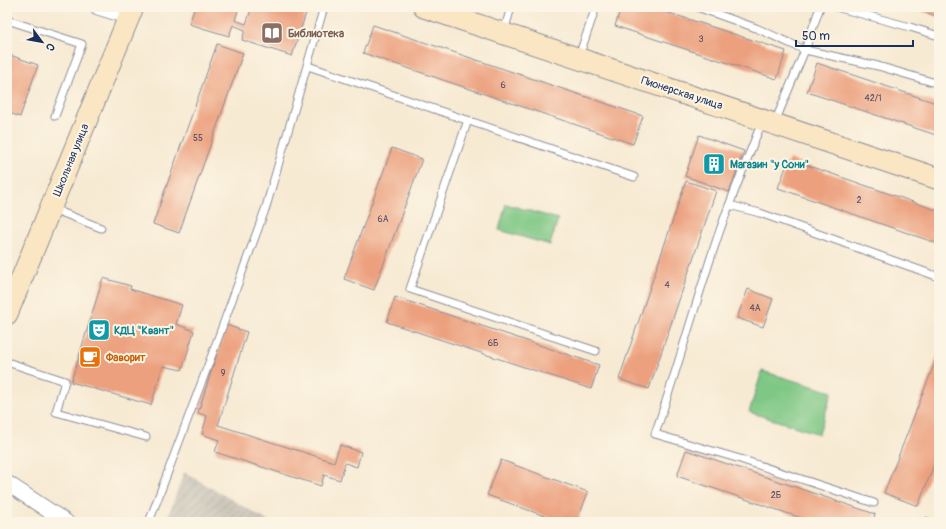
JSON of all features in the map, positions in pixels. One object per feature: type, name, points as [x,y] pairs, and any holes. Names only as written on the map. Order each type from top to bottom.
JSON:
[{"type":"street","points":[[98,7],[132,12]]},
{"type":"street","name":"Пионерская улица","points":[[424,7],[939,179]]},
{"type":"street","name":"Школьная улица","points":[[7,314],[132,12]]},
{"type":"street","points":[[7,483],[66,522]]},
{"type":"lane","points":[[149,522],[266,207],[324,7]]},
{"type":"lane","points":[[504,34],[511,7]]},
{"type":"lane","points":[[578,59],[596,7]]},
{"type":"lane","points":[[697,7],[756,28],[805,50],[878,66],[939,84]]},
{"type":"lane","points":[[820,7],[805,50],[769,122],[742,171],[700,290],[672,386],[655,434],[740,459],[874,503]]},
{"type":"lane","points":[[836,7],[939,36]]},
{"type":"lane","points":[[7,20],[82,44],[55,116]]},
{"type":"lane","points":[[308,66],[634,177]]},
{"type":"lane","points":[[468,120],[410,289],[596,351]]},
{"type":"lane","points":[[729,205],[760,213],[939,277]]},
{"type":"lane","points":[[51,208],[101,228]]},
{"type":"lane","points":[[7,362],[65,381],[56,412],[146,437]]},
{"type":"shaded area","points":[[184,472],[270,522],[166,522]]},
{"type":"green space","points":[[506,204],[558,219],[550,245],[499,230]]},
{"type":"green space","points":[[762,371],[832,392],[819,434],[749,412]]},
{"type":"building","name":"Библиотека","points":[[195,7],[239,7],[235,20],[246,24],[252,7],[287,7],[306,13],[292,56],[242,40],[245,30],[233,25],[229,36],[189,24]]},
{"type":"building","points":[[621,7],[651,7],[786,51],[777,79],[615,26]]},
{"type":"building","points":[[909,7],[939,7],[939,17]]},
{"type":"building","points":[[373,25],[643,116],[633,144],[363,53]]},
{"type":"building","points":[[217,44],[243,53],[179,233],[153,224]]},
{"type":"building","points":[[7,54],[38,65],[20,117],[7,112]]},
{"type":"building","points":[[817,63],[939,104],[939,136],[807,92]]},
{"type":"building","name":"Магазин \"у Сони\"","points":[[699,135],[744,151],[729,192],[685,176]]},
{"type":"building","points":[[392,148],[422,159],[374,290],[344,279]]},
{"type":"building","points":[[789,159],[939,211],[939,244],[778,188]]},
{"type":"building","points":[[686,181],[716,191],[649,389],[619,379]]},
{"type":"building","points":[[103,278],[131,286],[130,289],[182,305],[176,324],[194,331],[182,370],[163,366],[151,405],[71,382]]},
{"type":"building","points":[[748,289],[773,299],[763,327],[737,318]]},
{"type":"building","points":[[395,297],[599,365],[591,389],[387,322]]},
{"type":"building","points":[[226,325],[247,332],[218,425],[334,462],[340,445],[361,452],[357,467],[345,463],[340,480],[324,475],[321,486],[215,452],[219,440],[202,434],[207,416],[198,413]]},
{"type":"building","points":[[939,352],[939,452],[918,506],[884,493]]},
{"type":"building","points":[[686,450],[875,514],[873,522],[813,522],[677,476]]},
{"type":"building","points":[[501,460],[588,492],[577,522],[561,522],[487,495]]},
{"type":"building","points":[[926,517],[939,521],[939,522],[924,522]]},
{"type":"place","name":"Библиотека","points":[[272,33]]},
{"type":"place","name":"Магазин \"у Сони\"","points":[[714,164]]},
{"type":"place","name":"КДЦ \"Квант\"","points":[[99,330]]},
{"type":"place","name":"Фаворит","points":[[90,357]]}]
